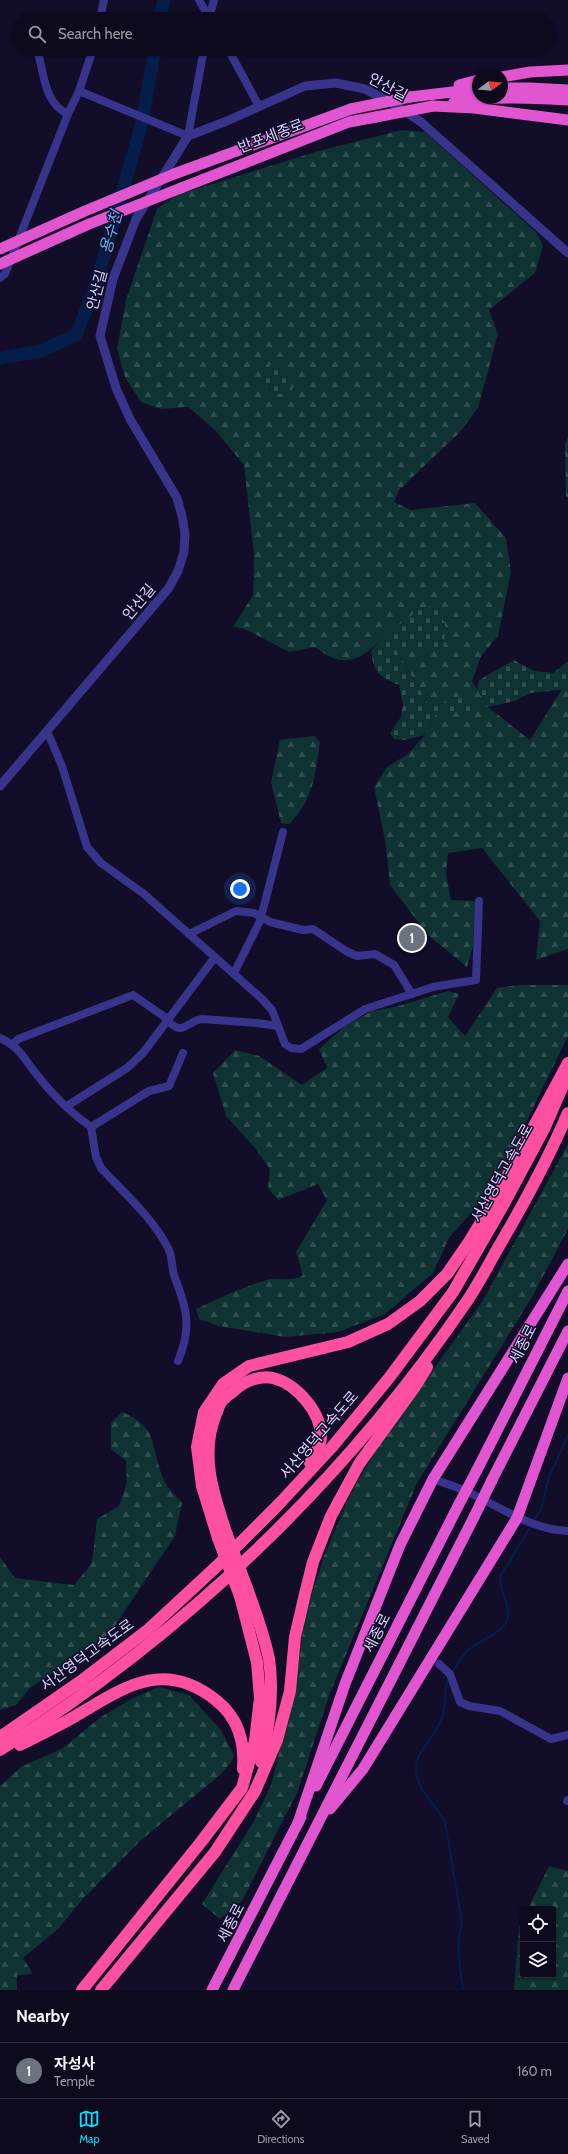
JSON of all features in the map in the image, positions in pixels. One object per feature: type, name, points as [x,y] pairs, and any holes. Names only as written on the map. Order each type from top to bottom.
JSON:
[{"type":"highway","points":[[508,75],[530,72],[568,70]]},
{"type":"highway","points":[[422,95],[472,82]]},
{"type":"highway","points":[[508,88],[568,90]]},
{"type":"highway","name":"반포세종로","points":[[0,250],[85,211],[174,174],[351,109],[422,95],[472,90]]},
{"type":"highway","name":"반포세종로","points":[[0,264],[89,224],[349,122],[477,99],[527,98],[568,100]]},
{"type":"highway","points":[[434,106],[474,108],[568,120]]},
{"type":"highway","points":[[223,1537],[209,1514],[202,1486],[197,1447],[204,1412],[223,1384],[249,1366],[355,1339],[388,1324],[420,1301],[446,1274],[472,1236],[494,1200],[568,1063]]},
{"type":"highway","name":"서산영덕고속도로","points":[[0,1737],[81,1681],[149,1629],[217,1566],[279,1504],[332,1447],[389,1378],[453,1292],[501,1209],[540,1136],[568,1074]]},
{"type":"highway","name":"서산영덕고속도로","points":[[0,1750],[89,1689],[158,1637],[230,1575],[288,1520],[347,1456],[400,1391],[468,1300],[517,1215],[568,1113]]},
{"type":"highway","points":[[298,1823],[345,1684],[400,1545],[433,1479],[568,1264]]},
{"type":"highway","name":"세종로","points":[[212,1990],[568,1290]]},
{"type":"highway","points":[[102,1990],[215,1852],[255,1791],[279,1733],[290,1691],[295,1637],[305,1594],[313,1562],[330,1516],[359,1464],[414,1388],[468,1300]]},
{"type":"highway","points":[[233,1990],[568,1331]]},
{"type":"highway","points":[[255,1791],[265,1746],[270,1689],[269,1660],[262,1630],[243,1592],[223,1537],[209,1472],[210,1428],[221,1402],[239,1387],[252,1379],[272,1377],[290,1385],[308,1401],[316,1419],[321,1438],[317,1453],[279,1504]]},
{"type":"highway","points":[[316,1827],[363,1769],[522,1519],[568,1378]]},
{"type":"highway","points":[[82,1990],[242,1788],[258,1726],[260,1698],[257,1662],[243,1592]]},
{"type":"highway","points":[[0,1755],[67,1721],[120,1690],[147,1680],[177,1680],[202,1689],[224,1707],[235,1720],[242,1742],[244,1760],[242,1788]]},
{"type":"street","points":[[101,12],[104,0]]},
{"type":"street","points":[[199,0],[206,12]]},
{"type":"street","points":[[211,12],[214,0]]},
{"type":"street","points":[[38,56],[46,87],[58,110],[68,114]]},
{"type":"street","points":[[0,278],[5,274],[68,114],[79,91],[91,56]]},
{"type":"street","points":[[79,91],[188,136],[203,56]]},
{"type":"street","points":[[232,56],[259,106]]},
{"type":"street","name":"안산길","points":[[0,786],[168,589],[178,571],[184,552],[185,534],[176,498],[130,419],[109,369],[100,336],[113,279],[136,219],[188,136],[227,121],[305,86],[336,83],[365,89],[392,103],[421,122],[568,253]]},
{"type":"street","points":[[46,731],[62,766],[87,847],[100,863],[144,894],[262,999],[272,1010],[285,1044],[291,1048],[301,1049],[365,1010],[434,987],[476,980],[479,901]]},
{"type":"street","points":[[234,973],[260,917],[283,832]]},
{"type":"street","points":[[189,934],[236,911],[254,913],[270,922],[303,930],[313,929],[346,951],[358,956],[375,954],[394,965],[412,994]]},
{"type":"street","points":[[67,1106],[127,1068],[143,1053],[215,957]]},
{"type":"street","points":[[13,1044],[18,1040],[133,995],[169,1020],[179,1029],[183,1029],[196,1020],[202,1019],[278,1026]]},
{"type":"street","points":[[0,1038],[13,1044],[38,1076],[67,1106],[91,1127],[96,1157],[101,1168],[152,1224],[169,1249],[174,1275],[186,1309],[188,1326],[178,1361]]},
{"type":"street","points":[[91,1127],[149,1091],[169,1086],[183,1054]]},
{"type":"street","points":[[433,1479],[472,1494],[522,1519],[542,1526],[568,1531]]},
{"type":"street","points":[[439,1664],[451,1677],[460,1702],[469,1706],[500,1711],[551,1739],[568,1735]]},
{"type":"green space","points":[[402,130],[425,132],[537,233],[543,246],[535,273],[489,310],[498,334],[478,408],[459,433],[399,490],[394,502],[411,510],[475,503],[506,538],[511,572],[498,636],[481,656],[472,681],[488,707],[530,740],[562,689],[568,689],[568,949],[536,960],[540,921],[482,848],[448,853],[446,874],[451,900],[475,901],[473,947],[467,967],[428,935],[390,885],[385,840],[374,787],[387,767],[408,754],[425,735],[435,715],[396,650],[384,636],[368,652],[360,657],[352,660],[343,660],[325,654],[315,647],[289,652],[245,629],[233,627],[253,595],[254,555],[244,465],[215,430],[188,407],[161,409],[141,402],[125,377],[117,349],[126,300],[157,209],[177,195],[315,152]]},
{"type":"green space","points":[[267,365],[273,365],[291,377],[293,389],[287,393],[276,394],[264,384],[261,377]]},
{"type":"green space","points":[[568,437],[568,497],[566,496],[565,444]]},
{"type":"green space","points":[[437,605],[446,627],[443,647],[396,650],[430,707],[457,698],[470,699],[474,707],[468,712],[444,711],[435,715],[425,735],[405,740],[394,739],[390,733],[401,717],[403,705],[399,685],[386,679],[378,673],[371,651],[384,636],[421,608]]},
{"type":"green space","points":[[514,660],[534,671],[553,673],[568,661],[568,689],[530,693],[515,701],[488,707],[477,690],[479,680]]},
{"type":"green space","points":[[314,736],[320,742],[312,786],[304,805],[297,815],[289,824],[281,823],[271,782],[280,740]]},
{"type":"green space","points":[[519,985],[568,985],[568,1036],[495,1186],[449,1238],[433,1273],[385,1314],[338,1332],[285,1337],[219,1326],[199,1319],[196,1309],[237,1290],[268,1280],[294,1279],[303,1275],[296,1252],[327,1200],[318,1184],[278,1200],[268,1188],[270,1169],[255,1148],[226,1116],[213,1073],[235,1050],[259,1056],[302,1085],[327,1068],[319,1049],[345,1026],[372,1011],[395,1007],[448,991],[459,994],[448,1017],[465,1036],[497,988]]},
{"type":"green space","points":[[568,1144],[568,1229],[532,1297],[417,1483],[330,1693],[297,1793],[242,1901],[220,1919],[202,1904],[254,1821],[271,1785],[295,1689],[305,1616],[324,1556],[349,1497],[378,1446],[482,1302]]},
{"type":"green space","points":[[122,1412],[134,1418],[149,1432],[165,1483],[182,1502],[175,1536],[106,1639],[30,1688],[16,1705],[0,1710],[0,1557],[15,1578],[74,1585],[92,1563],[97,1519],[119,1506],[127,1482],[126,1461],[111,1449],[111,1423]]},
{"type":"green space","points":[[159,1687],[189,1695],[221,1730],[234,1755],[232,1761],[220,1775],[140,1841],[82,1900],[58,1929],[23,1958],[33,1974],[17,1975],[17,1990],[0,1990],[0,1786],[21,1767],[63,1748],[101,1717],[133,1698]]},
{"type":"green space","points":[[549,1866],[568,1871],[568,1990],[514,1990],[520,1925],[520,1978],[556,1978],[556,1906],[529,1906]]},
{"type":"waterway","name":"용수천","points":[[161,12],[164,0]]},
{"type":"waterway","name":"용수천","points":[[0,358],[41,351],[76,335],[95,288],[141,126],[154,56]]},
{"type":"waterway","points":[[533,1522],[541,1509],[549,1477],[568,1435]]},
{"type":"waterway","points":[[452,1673],[466,1652],[502,1628],[506,1623],[508,1612],[501,1587],[500,1577],[531,1526]]},
{"type":"waterway","points":[[448,1678],[443,1715],[436,1730],[419,1756],[416,1765],[416,1774],[423,1791],[445,1821],[462,1923],[458,1948],[463,1990]]},
{"type":"place","name":"자성사","points":[[412,938]]}]
